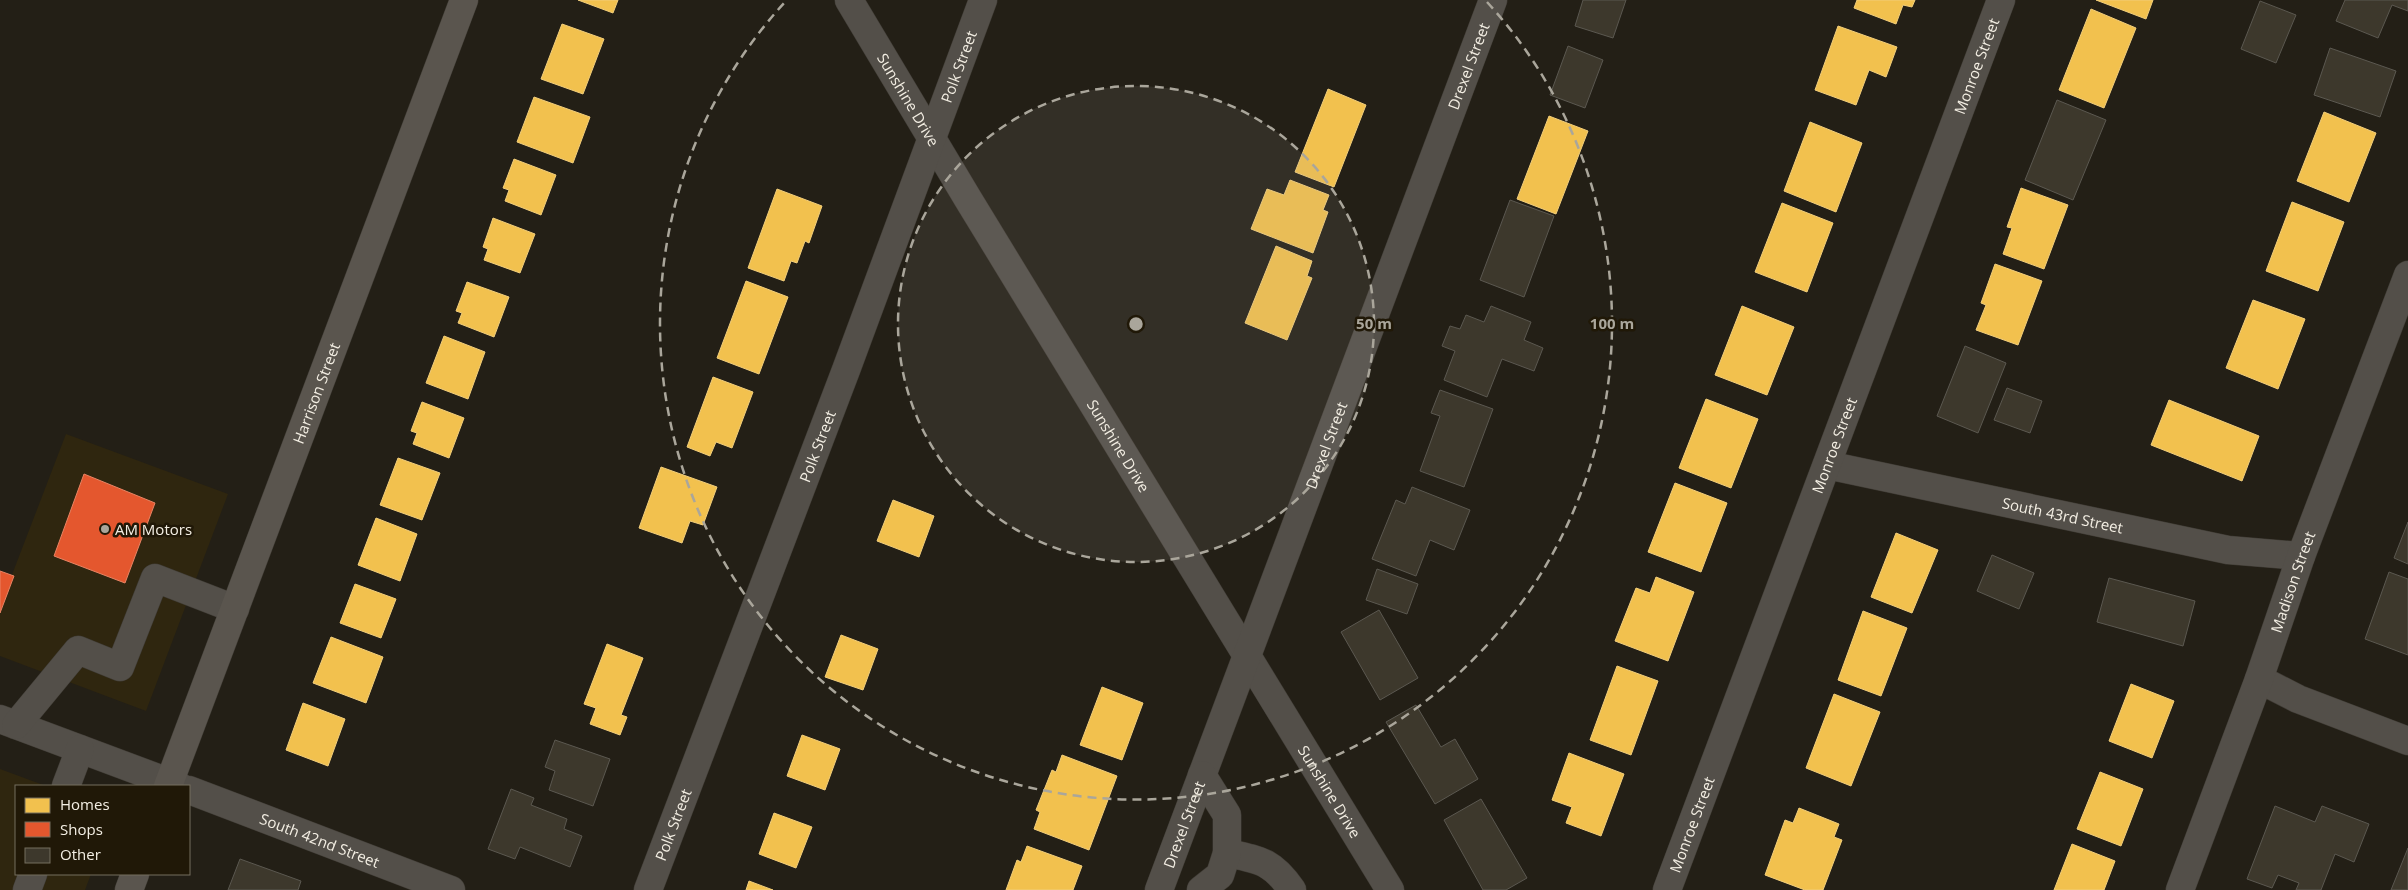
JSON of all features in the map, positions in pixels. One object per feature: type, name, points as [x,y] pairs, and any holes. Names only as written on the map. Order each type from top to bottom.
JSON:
[{"type":"main road","name":"Harrison Street","points":[[176,785],[235,609],[464,0]]},
{"type":"main road","points":[[129,890],[135,875]]},
{"type":"street","name":"Sunshine Drive","points":[[849,0],[1390,890]]},
{"type":"street","name":"Polk Street","points":[[648,890],[846,370],[983,0]]},
{"type":"street","name":"Drexel Street","points":[[1159,890],[1493,0]]},
{"type":"street","name":"Monroe Street","points":[[1667,890],[2001,0]]},
{"type":"street","name":"Madison Street","points":[[2180,890],[2259,680],[2301,556],[2408,276]]},
{"type":"street","name":"South 43rd Street","points":[[1827,465],[2228,550],[2301,556]]},
{"type":"street","points":[[8,722],[78,650],[120,667],[155,578],[235,609]]},
{"type":"street","points":[[2259,680],[2298,699],[2408,741]]},
{"type":"street","name":"South 42nd Street","points":[[8,722],[173,785]]},
{"type":"street","points":[[66,785],[80,749]]},
{"type":"street","points":[[1201,890],[1220,875],[1227,853],[1227,815],[1202,775]]},
{"type":"street","name":"South 42nd Street","points":[[190,791],[452,890]]},
{"type":"street","points":[[1227,853],[1261,861],[1280,873],[1292,890]]},
{"type":"street","points":[[27,890],[33,875]]},
{"type":"shaded area","points":[[66,434],[228,494],[146,711],[0,656],[0,606]]},
{"type":"shaded area","points":[[0,769],[43,785],[15,785],[15,875],[91,875],[85,890],[0,890]]},
{"type":"building: Homes","points":[[578,0],[618,0],[613,13]]},
{"type":"building: Homes","points":[[1857,0],[1915,0],[1912,7],[1903,5],[1896,24],[1854,8]]},
{"type":"building: Homes","points":[[2096,0],[2153,0],[2146,19]]},
{"type":"building: Homes","points":[[2091,9],[2136,28],[2104,108],[2059,90]]},
{"type":"building: Homes","points":[[562,24],[604,39],[583,94],[541,79]]},
{"type":"building: Homes","points":[[1838,26],[1897,47],[1886,77],[1869,70],[1856,105],[1815,90]]},
{"type":"building: Homes","points":[[1328,89],[1366,105],[1334,187],[1295,172]]},
{"type":"building: Homes","points":[[534,97],[590,117],[573,163],[517,142]]},
{"type":"building: Homes","points":[[2324,112],[2376,133],[2349,202],[2297,181]]},
{"type":"building: Homes","points":[[1549,116],[1588,131],[1556,214],[1517,199]]},
{"type":"building: Homes","points":[[1810,122],[1862,143],[1836,212],[1784,191]]},
{"type":"building: Homes","points":[[514,159],[556,175],[541,215],[505,201],[509,190],[503,188]]},
{"type":"building: Homes","points":[[1290,180],[1329,195],[1323,210],[1328,212],[1313,253],[1251,229],[1267,189],[1284,195]]},
{"type":"building: Homes","points":[[2021,188],[2068,205],[2044,269],[2003,254],[2012,228],[2007,227]]},
{"type":"building: Homes","points":[[777,189],[822,206],[809,243],[805,241],[797,263],[791,261],[784,281],[748,268]]},
{"type":"building: Homes","points":[[2292,202],[2344,222],[2318,291],[2266,271]]},
{"type":"building: Homes","points":[[1782,203],[1833,223],[1807,292],[1755,272]]},
{"type":"building: Homes","points":[[493,218],[535,234],[520,273],[484,260],[488,249],[483,247]]},
{"type":"building: Homes","points":[[1276,246],[1312,261],[1307,276],[1312,278],[1287,340],[1245,323]]},
{"type":"building: Homes","points":[[1995,264],[2042,281],[2018,345],[1976,330],[1986,305],[1981,303]]},
{"type":"building: Homes","points":[[746,281],[788,297],[759,374],[717,358]]},
{"type":"building: Homes","points":[[467,282],[509,297],[494,337],[458,323],[462,313],[456,311]]},
{"type":"building: Homes","points":[[2253,300],[2305,319],[2278,389],[2226,368]]},
{"type":"building: Homes","points":[[1742,306],[1794,327],[1767,395],[1715,375]]},
{"type":"building: Homes","points":[[444,336],[485,352],[468,399],[426,383]]},
{"type":"building: Homes","points":[[713,377],[753,392],[732,448],[716,442],[710,456],[687,447]]},
{"type":"building: Homes","points":[[1706,399],[1758,419],[1731,488],[1679,468]]},
{"type":"building: Homes","points":[[2169,400],[2259,436],[2242,481],[2151,445]]},
{"type":"building: Homes","points":[[422,402],[464,418],[449,458],[413,444],[417,433],[411,431]]},
{"type":"building: Homes","points":[[398,458],[440,473],[422,520],[380,505]]},
{"type":"building: Homes","points":[[661,467],[717,487],[703,525],[690,521],[682,543],[639,528]]},
{"type":"building: Homes","points":[[1675,483],[1727,503],[1701,572],[1648,552]]},
{"type":"building: Homes","points":[[893,500],[934,516],[919,557],[877,541]]},
{"type":"building: Homes","points":[[376,518],[417,534],[400,581],[358,565]]},
{"type":"building: Homes","points":[[1896,533],[1938,550],[1912,613],[1871,597]]},
{"type":"building: Homes","points":[[1656,577],[1694,592],[1668,661],[1615,641],[1636,588],[1650,593]]},
{"type":"building: Homes","points":[[355,584],[396,599],[381,638],[340,623]]},
{"type":"building: Homes","points":[[1863,611],[1907,628],[1881,696],[1838,680]]},
{"type":"building: Homes","points":[[841,635],[878,649],[863,690],[825,677]]},
{"type":"building: Homes","points":[[331,637],[383,657],[366,703],[313,683]]},
{"type":"building: Homes","points":[[607,644],[643,658],[621,715],[627,717],[620,735],[590,724],[596,708],[584,704]]},
{"type":"building: Homes","points":[[1617,666],[1658,681],[1631,755],[1590,740]]},
{"type":"building: Homes","points":[[2131,684],[2174,701],[2152,758],[2109,741]]},
{"type":"building: Homes","points":[[1102,687],[1143,703],[1122,760],[1080,745]]},
{"type":"building: Homes","points":[[1834,694],[1880,712],[1851,786],[1806,768]]},
{"type":"building: Homes","points":[[303,703],[345,719],[328,766],[286,750]]},
{"type":"building: Homes","points":[[802,735],[840,749],[825,790],[787,776]]},
{"type":"building: Homes","points":[[1569,753],[1624,774],[1601,836],[1566,823],[1572,807],[1552,800]]},
{"type":"building: Homes","points":[[1062,755],[1117,776],[1089,850],[1034,829],[1040,812],[1036,810],[1052,770],[1056,772]]},
{"type":"building: Homes","points":[[2100,772],[2143,789],[2121,846],[2077,829]]},
{"type":"building: Homes","points":[[1799,808],[1839,824],[1834,837],[1842,840],[1823,890],[1805,890],[1765,875],[1785,820],[1793,823]]},
{"type":"building: Homes","points":[[774,813],[812,827],[796,868],[759,854]]},
{"type":"building: Homes","points":[[2072,844],[2115,861],[2104,890],[2054,890]]},
{"type":"building: Homes","points":[[1027,846],[1082,866],[1073,890],[1006,890],[1017,860],[1021,862]]},
{"type":"building: Homes","points":[[749,881],[773,890],[746,890]]},
{"type":"building: Shops","name":"AM Motors","points":[[84,474],[155,503],[125,583],[54,556]]},
{"type":"building: Shops","points":[[0,571],[14,576],[0,613]]},
{"type":"building: Other","points":[[1583,0],[1626,0],[1613,38],[1575,26]]},
{"type":"building: Other","points":[[2345,0],[2408,0],[2408,11],[2392,5],[2378,38],[2336,21]]},
{"type":"building: Other","points":[[2260,1],[2296,15],[2276,63],[2241,49]]},
{"type":"building: Other","points":[[1568,46],[1603,60],[1585,108],[1550,95]]},
{"type":"building: Other","points":[[2330,48],[2396,71],[2380,117],[2314,95]]},
{"type":"building: Other","points":[[2057,100],[2106,120],[2073,200],[2025,180]]},
{"type":"building: Other","points":[[1510,200],[1554,216],[1524,297],[1480,280]]},
{"type":"building: Other","points":[[1491,306],[1531,322],[1524,340],[1543,348],[1534,371],[1502,359],[1487,397],[1444,380],[1455,351],[1442,346],[1450,326],[1460,329],[1466,315],[1484,322]]},
{"type":"building: Other","points":[[1965,346],[2006,363],[1978,433],[1937,416]]},
{"type":"building: Other","points":[[2007,388],[2042,401],[2030,433],[1994,420]]},
{"type":"building: Other","points":[[1440,390],[1493,409],[1464,487],[1420,471],[1440,416],[1431,413]]},
{"type":"building: Other","points":[[1412,487],[1470,510],[1454,550],[1430,540],[1416,576],[1372,559],[1396,500],[1405,504]]},
{"type":"building: Other","points":[[2408,522],[2408,564],[2394,558]]},
{"type":"building: Other","points":[[1992,555],[2034,573],[2019,609],[1977,591]]},
{"type":"building: Other","points":[[1377,569],[1418,584],[1407,614],[1366,600]]},
{"type":"building: Other","points":[[2389,572],[2408,579],[2408,655],[2365,639]]},
{"type":"building: Other","points":[[2109,578],[2195,601],[2183,646],[2097,622]]},
{"type":"building: Other","points":[[1379,610],[1418,678],[1380,700],[1341,632]]},
{"type":"building: Other","points":[[1416,705],[1441,747],[1455,739],[1478,779],[1435,804],[1386,722]]},
{"type":"building: Other","points":[[555,740],[610,759],[593,806],[549,790],[555,771],[545,767]]},
{"type":"building: Other","points":[[511,789],[534,798],[531,805],[567,819],[564,829],[582,836],[570,867],[520,847],[515,859],[488,849]]},
{"type":"building: Other","points":[[1481,799],[1527,878],[1506,890],[1483,890],[1444,820]]},
{"type":"building: Other","points":[[2275,806],[2315,822],[2322,806],[2369,824],[2354,862],[2335,854],[2321,890],[2296,890],[2299,883],[2278,875],[2272,888],[2247,879]]},
{"type":"building: Other","points":[[2408,848],[2408,890],[2391,890]]},
{"type":"building: Other","points":[[240,859],[301,881],[298,890],[228,890]]},
{"type":"place","name":"AM Motors","points":[[105,529]]}]
